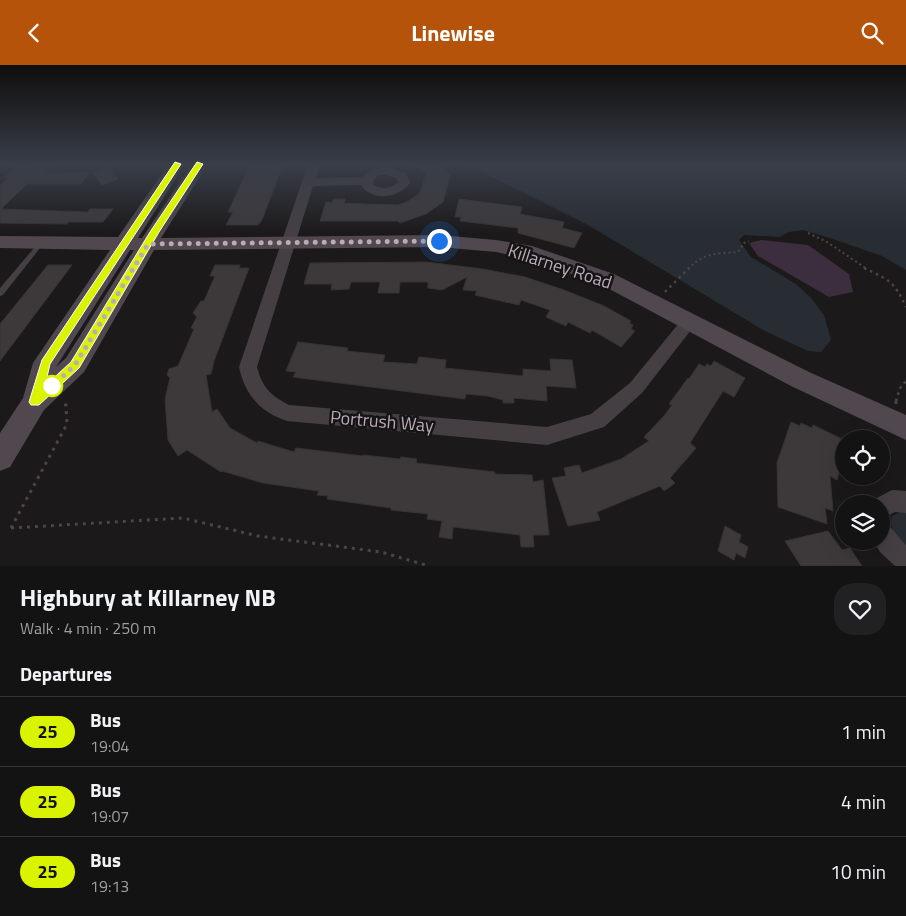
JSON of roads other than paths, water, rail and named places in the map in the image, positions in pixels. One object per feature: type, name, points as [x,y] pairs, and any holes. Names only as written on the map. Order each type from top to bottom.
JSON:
[{"type":"street","points":[[35,402],[45,363],[162,187]]},
{"type":"street","points":[[0,458],[35,402],[75,365],[148,244],[185,187]]},
{"type":"street","name":"Portrush Way","points":[[306,187],[248,367],[251,384],[258,395],[271,405],[287,413],[547,436],[597,421],[636,388],[690,321]]},
{"type":"street","name":"Killarney Road","points":[[0,242],[148,244],[439,241],[496,246],[532,253],[606,279],[800,379],[906,428]]},
{"type":"street","points":[[890,502],[906,502]]},
{"type":"street","points":[[890,546],[906,560]]},
{"type":"lane","points":[[0,293],[42,242]]}]
